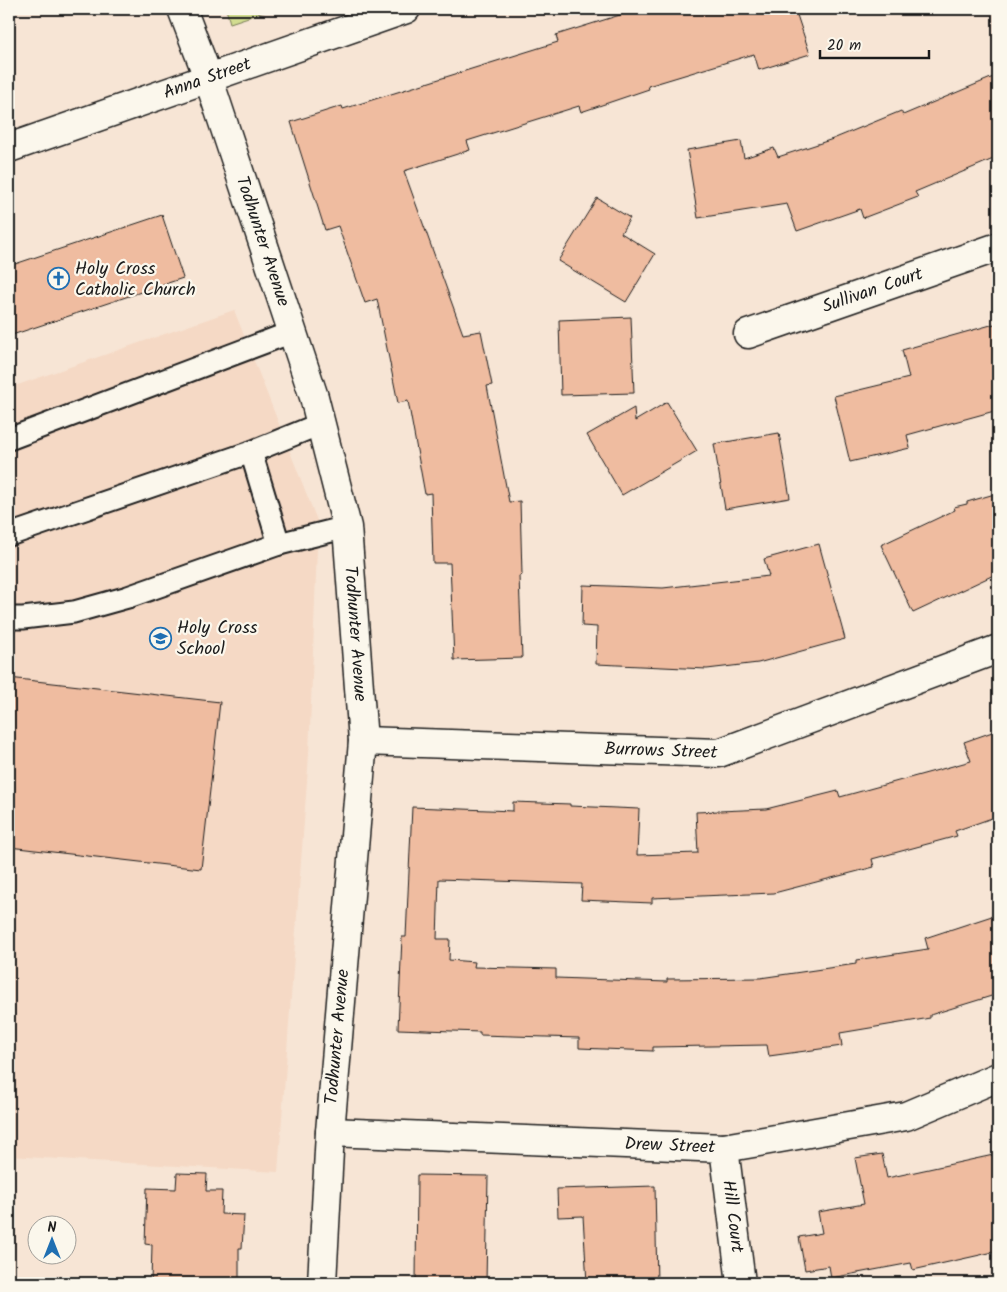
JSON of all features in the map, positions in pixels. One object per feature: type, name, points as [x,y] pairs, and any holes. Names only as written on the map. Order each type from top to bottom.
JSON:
[{"type":"street","name":"Todhunter Avenue","points":[[182,9],[208,77],[314,397],[347,527],[363,741],[330,1132],[322,1283]]},
{"type":"street","name":"Anna Street","points":[[9,148],[406,9]]},
{"type":"street","name":"Sullivan Court","points":[[748,334],[998,247]]},
{"type":"street","name":"Burrows Street","points":[[363,741],[719,753],[998,649]]},
{"type":"street","name":"Drew Street","points":[[330,1132],[724,1148],[906,1116],[998,1077]]},
{"type":"street","name":"Hill Court","points":[[724,1148],[741,1283]]},
{"type":"lane","points":[[9,439],[292,332]]},
{"type":"lane","points":[[9,535],[251,452],[320,424]]},
{"type":"lane","points":[[251,452],[279,544]]},
{"type":"lane","points":[[9,618],[74,612],[128,597],[279,544],[347,527]]},
{"type":"shaded area","name":"Holy Cross School","points":[[234,310],[318,523],[309,754],[278,1172],[9,1156],[9,388]]},
{"type":"green space","points":[[226,9],[273,9],[230,23]]},
{"type":"building","points":[[639,9],[795,9],[810,54],[759,70],[754,54],[648,86],[649,89],[581,112],[579,106],[467,141],[470,150],[404,171],[463,334],[481,331],[492,385],[487,386],[509,502],[520,501],[522,575],[519,576],[522,658],[454,660],[450,563],[433,563],[431,493],[425,494],[408,401],[398,403],[377,299],[365,303],[338,226],[325,230],[291,122],[342,106],[343,109],[558,42],[556,35]]},
{"type":"building","points":[[998,75],[998,157],[915,192],[918,197],[863,218],[860,209],[797,231],[787,204],[698,218],[687,150],[741,141],[744,158],[774,148],[778,157],[833,139],[901,111],[903,115]]},
{"type":"building","points":[[597,198],[630,218],[621,233],[655,254],[626,302],[558,261]]},
{"type":"building","points":[[162,215],[183,278],[9,336],[9,266]]},
{"type":"building","points":[[631,317],[634,393],[561,395],[559,320]]},
{"type":"building","points":[[998,323],[998,410],[907,435],[910,448],[850,462],[834,396],[909,378],[902,350]]},
{"type":"building","points":[[667,402],[697,451],[622,495],[587,435],[634,408],[635,421]]},
{"type":"building","points":[[779,433],[790,498],[725,509],[714,444]]},
{"type":"building","points":[[998,493],[998,573],[913,613],[881,545],[955,510],[954,507]]},
{"type":"building","points":[[819,544],[845,639],[758,663],[707,669],[596,664],[597,627],[582,626],[583,585],[663,588],[769,576],[764,559]]},
{"type":"building","points":[[9,678],[220,702],[201,869],[9,847]]},
{"type":"building","points":[[998,730],[998,825],[995,826],[992,818],[955,831],[957,836],[872,859],[874,867],[774,893],[652,898],[652,903],[581,900],[582,884],[439,879],[437,939],[450,939],[449,960],[475,962],[474,967],[556,969],[556,978],[667,982],[667,979],[760,978],[856,964],[856,960],[928,949],[925,938],[998,914],[998,994],[930,1015],[930,1018],[840,1033],[842,1046],[769,1056],[767,1045],[653,1047],[653,1051],[579,1048],[579,1038],[480,1035],[480,1032],[398,1029],[402,937],[406,937],[412,807],[513,811],[513,802],[639,809],[637,855],[698,853],[696,812],[766,809],[838,791],[840,797],[971,761],[964,742]]},
{"type":"building","points":[[882,1154],[887,1178],[998,1154],[998,1251],[913,1270],[911,1263],[831,1278],[829,1266],[805,1270],[799,1237],[822,1233],[818,1212],[864,1204],[855,1158]]},
{"type":"building","points":[[177,1173],[207,1174],[206,1191],[222,1191],[221,1214],[244,1215],[242,1248],[239,1248],[239,1283],[151,1283],[152,1245],[145,1244],[147,1188],[176,1189]]},
{"type":"building","points":[[417,1175],[488,1176],[486,1283],[416,1283]]},
{"type":"building","points":[[655,1186],[657,1283],[587,1283],[583,1216],[558,1217],[557,1189]]},
{"type":"place","name":"Holy Cross Catholic Church","points":[[59,279]]},
{"type":"place","name":"Holy Cross School","points":[[161,638]]}]
